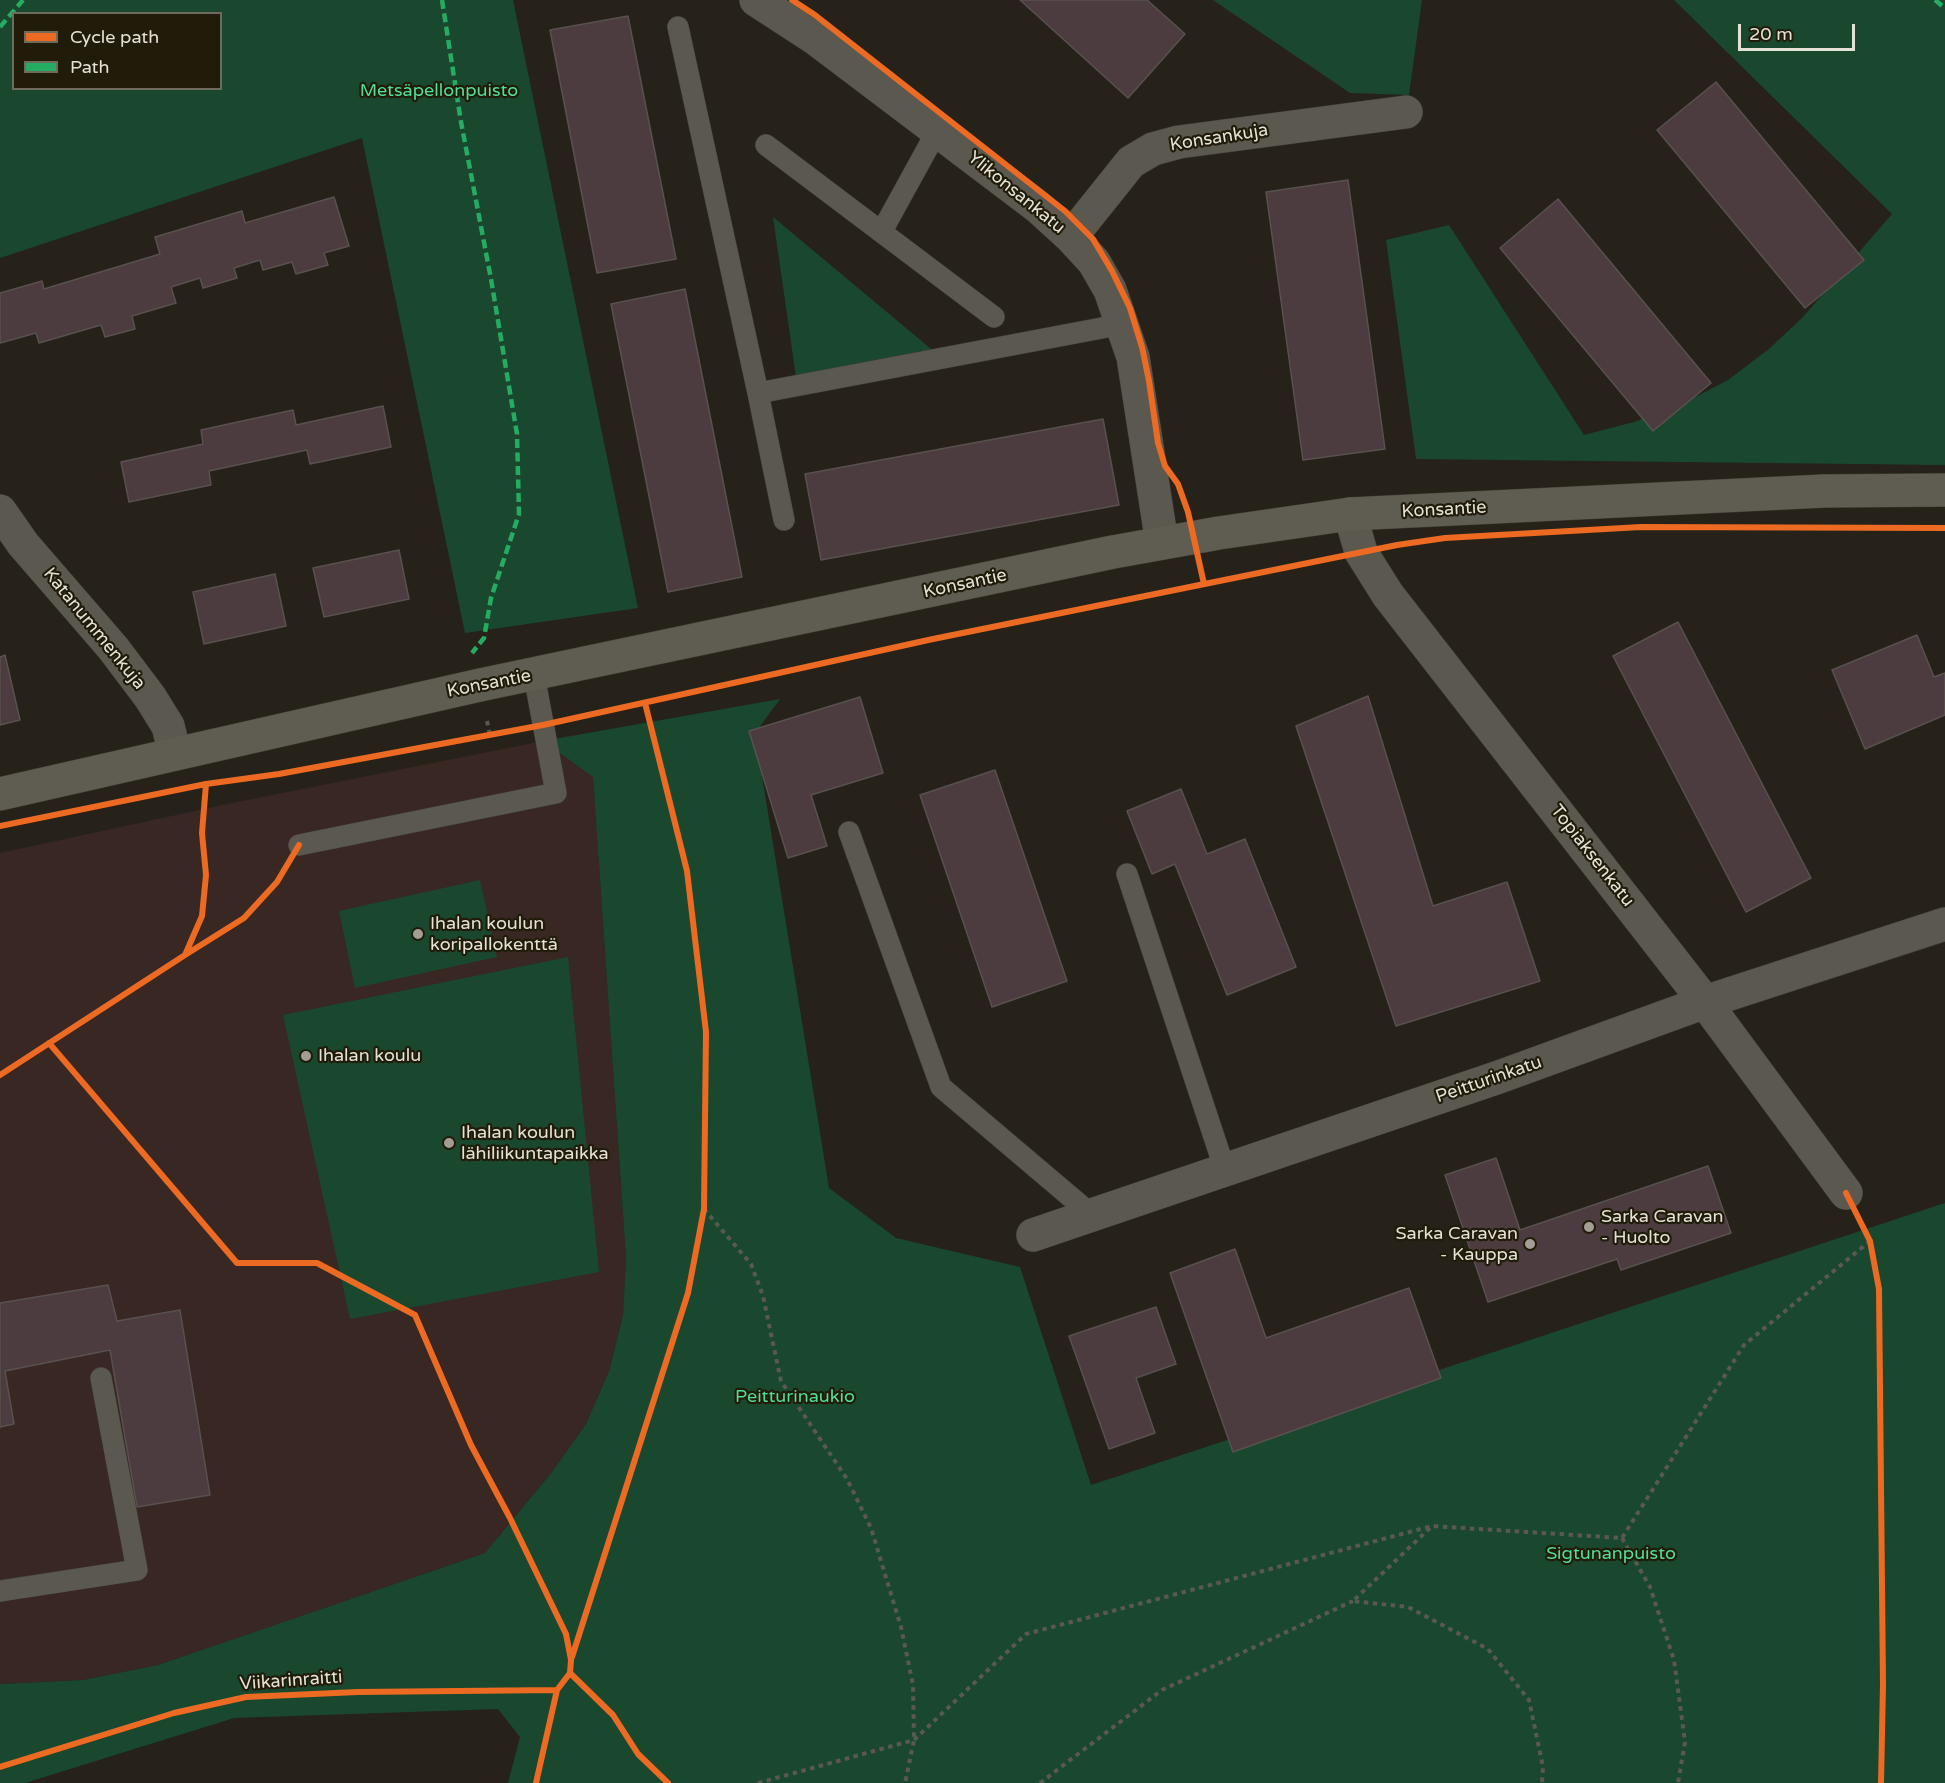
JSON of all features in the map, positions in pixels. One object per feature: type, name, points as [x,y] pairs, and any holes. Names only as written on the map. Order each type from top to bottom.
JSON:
[{"type":"street","name":"Ylikonsankatu","points":[[756,0],[816,39],[1038,207],[1094,262],[1110,290],[1133,357],[1162,543]]},
{"type":"street","name":"Konsankuja","points":[[1071,237],[1131,162],[1153,149],[1179,142],[1406,112]]},
{"type":"street","name":"Konsantie","points":[[0,794],[469,687],[1162,543],[1350,514],[1824,491],[1945,490]]},
{"type":"street","name":"Katanummenkuja","points":[[0,511],[23,543],[105,639],[150,697],[168,726],[175,754]]},
{"type":"street","name":"Topiaksenkatu","points":[[1350,514],[1361,552],[1388,595],[1705,1002],[1846,1193]]},
{"type":"street","name":"Peitturinkatu","points":[[1033,1235],[1499,1077],[1705,1002],[1945,924]]},
{"type":"lane","points":[[678,27],[784,520]]},
{"type":"lane","points":[[882,231],[938,131]]},
{"type":"lane","points":[[766,145],[994,317]]},
{"type":"lane","points":[[758,393],[1123,324]]},
{"type":"lane","points":[[299,845],[556,793],[534,675]]},
{"type":"lane","points":[[849,832],[941,1088],[1092,1215]]},
{"type":"lane","points":[[1127,874],[1225,1170]]},
{"type":"lane","points":[[0,1591],[137,1570],[100,1378]]},
{"type":"path","points":[[479,737],[543,725]]},
{"type":"path","points":[[1846,1193],[1870,1241],[1872,1251]]},
{"type":"path","points":[[702,1220],[704,1197]]},
{"type":"path","points":[[704,1209],[751,1264],[763,1296],[781,1381],[847,1479],[871,1528],[901,1627],[913,1685],[914,1740],[905,1783]]},
{"type":"path","points":[[1622,1538],[1744,1345],[1870,1241]]},
{"type":"path","points":[[758,1783],[914,1740],[1026,1634],[1432,1526],[1622,1538]]},
{"type":"path","points":[[1040,1783],[1162,1690],[1353,1601],[1432,1526]]},
{"type":"path","points":[[1622,1538],[1650,1587],[1674,1660],[1685,1742],[1678,1783]]},
{"type":"path","points":[[1353,1601],[1408,1607],[1488,1649],[1529,1700],[1543,1767],[1542,1783]]},
{"type":"shaded area","name":"Ihalan koulu","points":[[543,741],[593,777],[626,1258],[623,1315],[609,1371],[586,1424],[552,1472],[485,1553],[158,1665],[83,1680],[0,1684],[0,853],[227,804]]},
{"type":"green space","name":"Metsäpellonpuisto","points":[[0,0],[513,0],[638,608],[465,633],[362,138],[0,258]]},
{"type":"green space","points":[[1213,0],[1422,0],[1409,95],[1350,93]]},
{"type":"green space","points":[[1674,0],[1945,0],[1945,465],[1416,459],[1386,240],[1449,225],[1584,435],[1634,422],[1682,404],[1728,380],[1769,349],[1803,317],[1892,214]]},
{"type":"green space","points":[[773,217],[936,353],[796,377]]},
{"type":"green space","points":[[780,699],[755,733],[829,1188],[896,1238],[1020,1267],[1091,1485],[1945,1203],[1945,1783],[508,1783],[520,1737],[498,1709],[234,1718],[25,1783],[0,1783],[0,1684],[83,1680],[158,1665],[485,1553],[552,1472],[586,1424],[609,1371],[623,1315],[626,1258],[593,777],[543,741]]},
{"type":"green space","name":"Ihalan koulun koripallokenttä","points":[[480,880],[497,957],[355,988],[339,911]]},
{"type":"green space","name":"Ihalan koulun lähiliikuntapaikka","points":[[568,957],[599,1272],[350,1319],[283,1015]]},
{"type":"building","points":[[1020,0],[1147,0],[1185,34],[1128,98]]},
{"type":"building","points":[[628,16],[676,259],[597,273],[550,30]]},
{"type":"building","points":[[1716,82],[1864,260],[1805,308],[1657,130]]},
{"type":"building","points":[[1348,180],[1385,449],[1303,460],[1266,192]]},
{"type":"building","points":[[334,197],[349,246],[324,253],[328,265],[296,274],[292,262],[263,270],[260,260],[234,268],[237,278],[203,288],[200,278],[171,287],[176,303],[132,316],[135,329],[105,337],[101,325],[39,343],[36,333],[0,343],[0,293],[42,281],[44,289],[160,254],[155,237],[242,211],[245,223]]},
{"type":"building","points":[[1558,199],[1711,383],[1653,431],[1500,248]]},
{"type":"building","points":[[685,289],[742,577],[668,592],[611,304]]},
{"type":"building","points":[[383,406],[391,447],[310,464],[307,450],[209,471],[211,485],[129,502],[121,462],[203,444],[201,430],[293,410],[296,425]]},
{"type":"building","points":[[1103,419],[1119,505],[821,560],[805,474]]},
{"type":"building","points":[[399,550],[409,599],[324,617],[313,568]]},
{"type":"building","points":[[275,574],[286,626],[204,644],[193,592]]},
{"type":"building","points":[[1678,622],[1811,878],[1746,912],[1613,656]]},
{"type":"building","points":[[1917,635],[1934,677],[1945,673],[1945,715],[1865,749],[1832,670]]},
{"type":"building","points":[[5,655],[20,720],[0,725],[0,657]]},
{"type":"building","points":[[1368,696],[1433,906],[1507,882],[1540,981],[1396,1026],[1296,726]]},
{"type":"building","points":[[860,697],[883,773],[811,795],[827,846],[788,858],[749,731]]},
{"type":"building","points":[[995,770],[1067,981],[992,1007],[920,795]]},
{"type":"building","points":[[1181,789],[1207,854],[1245,839],[1296,967],[1227,995],[1175,864],[1152,874],[1127,811]]},
{"type":"building","points":[[1496,1158],[1520,1230],[1708,1166],[1731,1233],[1621,1270],[1617,1259],[1488,1302],[1445,1175]]},
{"type":"building","points":[[1235,1249],[1266,1338],[1409,1288],[1441,1378],[1233,1452],[1170,1273]]},
{"type":"building","points":[[108,1285],[117,1321],[180,1310],[210,1495],[137,1507],[110,1350],[5,1371],[14,1424],[0,1427],[0,1303]]},
{"type":"building","points":[[1156,1307],[1176,1364],[1136,1378],[1155,1433],[1109,1449],[1069,1336]]},
{"type":"marked path","points":[[13,12],[23,0]]},
{"type":"marked path","points":[[442,0],[461,122],[517,434],[519,514],[491,598],[484,638],[472,653]]},
{"type":"marked path","points":[[1935,0],[1945,8]]},
{"type":"marked path","points":[[0,27],[12,13]]},
{"type":"cycle path","points":[[792,0],[815,15],[1065,211],[1093,239],[1130,308],[1142,347],[1158,443],[1165,466],[1178,484],[1188,512],[1204,584]]},
{"type":"cycle path","points":[[0,826],[206,784],[279,774],[543,725],[933,639],[1397,545],[1445,538],[1641,527],[1945,528]]},
{"type":"cycle path","points":[[572,1657],[688,1293],[704,1209],[706,1032],[687,871],[645,703]]},
{"type":"cycle path","points":[[0,1075],[185,955],[202,916],[206,875],[202,833],[206,784]]},
{"type":"cycle path","points":[[185,955],[244,918],[277,882],[299,845]]},
{"type":"cycle path","points":[[49,1043],[237,1263],[317,1263],[415,1315],[471,1445],[510,1518],[566,1634],[571,1660],[570,1673],[557,1690],[536,1783]]},
{"type":"cycle path","points":[[1846,1193],[1870,1241],[1879,1289],[1883,1684],[1881,1783]]},
{"type":"cycle path","points":[[570,1673],[613,1715],[638,1754],[668,1783]]},
{"type":"cycle path","name":"Viikarinraitti","points":[[0,1767],[174,1713],[246,1697],[358,1692],[557,1690]]},
{"type":"place","name":"Ihalan koulun koripallokenttä","points":[[418,934]]},
{"type":"place","name":"Ihalan koulu","points":[[306,1056]]},
{"type":"place","name":"Ihalan koulun lähiliikuntapaikka","points":[[449,1143]]},
{"type":"place","name":"Sarka Caravan - Huolto","points":[[1589,1227]]},
{"type":"place","name":"Sarka Caravan - Kauppa","points":[[1530,1244]]},
{"type":"park label","name":"Peitturinaukio","points":[[795,1397]]},
{"type":"park label","name":"Sigtunanpuisto","points":[[1611,1554]]}]
